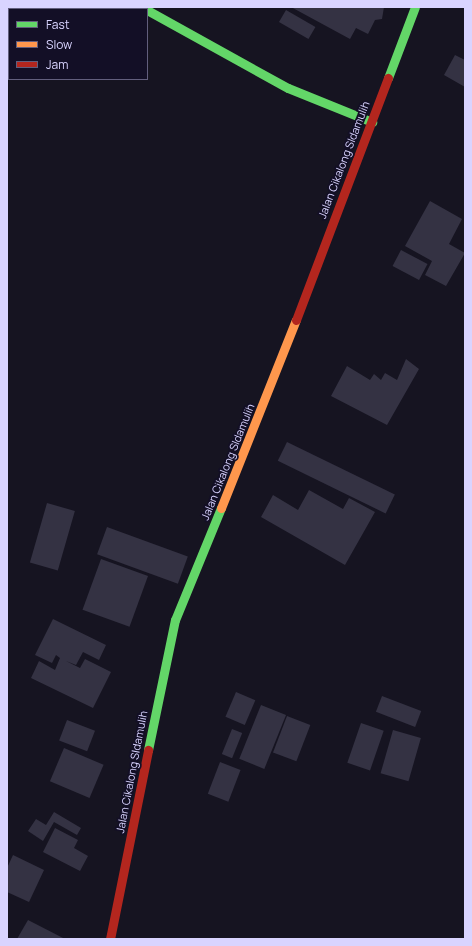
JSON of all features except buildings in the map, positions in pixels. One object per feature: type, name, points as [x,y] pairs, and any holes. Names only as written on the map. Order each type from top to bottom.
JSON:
[{"type":"street","name":"Jalan Cikalong SIdamulih","points":[[110,939],[175,620],[261,412],[416,7]]},
{"type":"street","points":[[148,11],[288,88],[372,122]]},
{"type":"traffic: fast","points":[[388,78],[415,7]]},
{"type":"traffic: fast","points":[[148,11],[288,88],[372,122]]},
{"type":"traffic: fast","points":[[148,750],[175,620],[221,508]]},
{"type":"traffic: slow","points":[[221,508],[296,320]]},
{"type":"traffic: jam","points":[[296,320],[388,78]]},
{"type":"traffic: jam","points":[[110,939],[148,750]]}]
